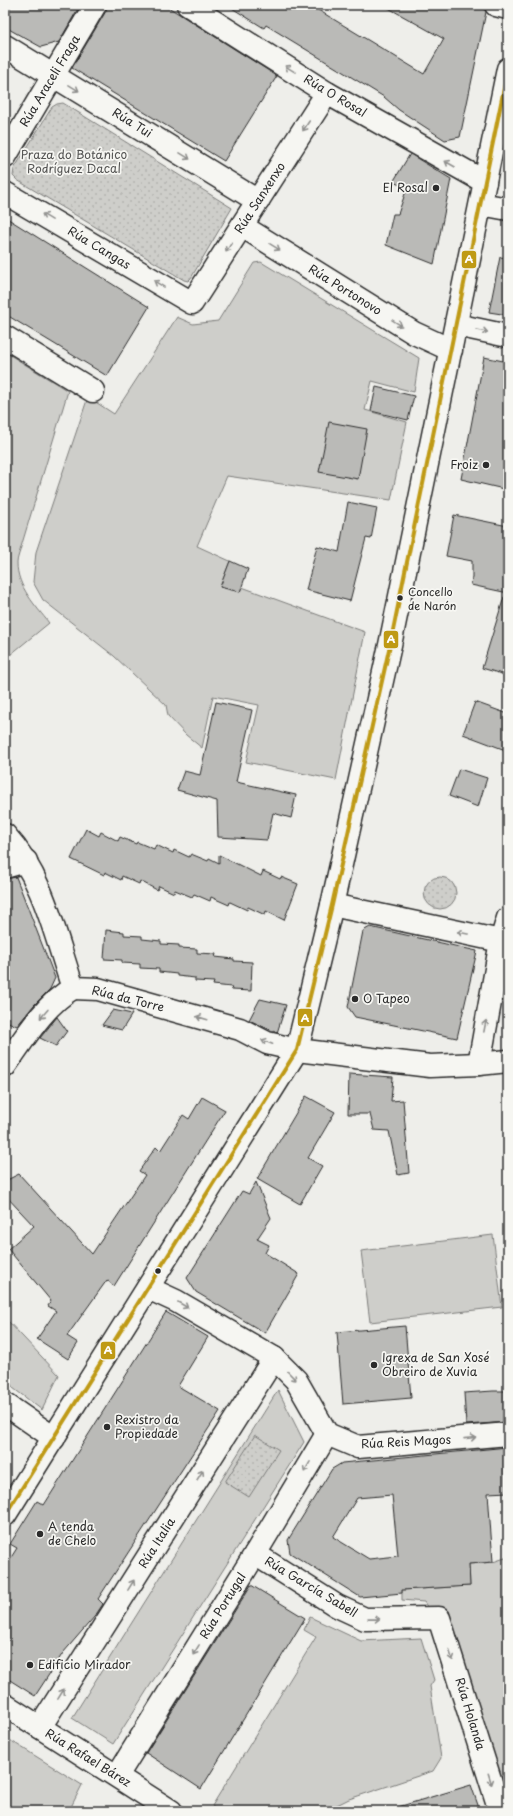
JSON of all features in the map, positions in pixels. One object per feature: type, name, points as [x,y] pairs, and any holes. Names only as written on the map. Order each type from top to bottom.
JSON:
[{"type":"street","name":"Rúa Araceli Fraga","points":[[5,157],[95,5]]},
{"type":"street","points":[[496,5],[508,8]]},
{"type":"street","name":"Rúa O Rosal","points":[[198,8],[327,93],[485,182]]},
{"type":"street","name":"Rúa Tui","points":[[5,46],[258,201]]},
{"type":"street","points":[[5,1515],[297,1050],[332,905],[392,638],[508,69]]},
{"type":"street","name":"Rúa Sanxenxo","points":[[192,303],[327,93]]},
{"type":"street","name":"Rúa Cangas","points":[[5,193],[192,303]]},
{"type":"street","points":[[480,204],[508,210]]},
{"type":"street","name":"Rúa Portonovo","points":[[242,226],[414,334],[451,350]]},
{"type":"street","points":[[456,325],[508,336]]},
{"type":"street","points":[[5,337],[93,391]]},
{"type":"street","name":"Rúa da Torre","points":[[5,835],[26,860],[40,886],[73,988],[98,989],[240,1029],[267,1043],[297,1050],[430,1066],[508,1061]]},
{"type":"street","points":[[5,867],[26,860]]},
{"type":"street","points":[[332,905],[502,941]]},
{"type":"street","points":[[479,1064],[502,941],[508,918]]},
{"type":"street","points":[[5,1066],[36,1023],[56,1000],[73,988]]},
{"type":"street","points":[[148,1288],[176,1301],[274,1358],[296,1380],[314,1413],[328,1434]]},
{"type":"street","name":"Rúa Italia","points":[[40,1728],[274,1358]]},
{"type":"street","points":[[5,1404],[54,1438]]},
{"type":"street","name":"Rúa Reis Magos","points":[[328,1434],[358,1447],[508,1434]]},
{"type":"street","name":"Rúa Portugal","points":[[117,1776],[256,1554],[328,1434]]},
{"type":"street","name":"Rúa García Sabell","points":[[256,1554],[337,1606],[365,1619],[439,1618]]},
{"type":"street","name":"Rúa Holanda","points":[[439,1618],[500,1811]]},
{"type":"street","name":"Rúa Rafael Bárez","points":[[5,1705],[171,1811]]},
{"type":"green space","name":"Praza do Botánico Rodríguez Dacal","points":[[63,103],[232,208],[188,281],[17,180],[13,176],[14,169],[52,107]]},
{"type":"green space","points":[[261,262],[419,358],[414,392],[372,381],[365,410],[407,422],[391,500],[227,476],[197,546],[230,561],[220,587],[240,592],[242,587],[365,632],[336,780],[246,762],[259,705],[213,696],[202,748],[186,735],[168,716],[166,705],[114,656],[43,600],[33,582],[36,552],[88,397],[114,414],[177,317],[193,324],[218,321],[254,263]]},
{"type":"green space","points":[[5,352],[68,391],[17,561],[20,580],[28,596],[49,623],[5,659]]},
{"type":"green space","points":[[437,877],[443,877],[452,881],[456,893],[452,905],[443,909],[437,909],[428,905],[424,896],[424,890],[428,881]]},
{"type":"green space","points":[[493,1235],[502,1307],[370,1322],[361,1251]]},
{"type":"green space","points":[[5,1318],[59,1375],[42,1410],[13,1388],[5,1373]]},
{"type":"green space","points":[[278,1390],[304,1442],[113,1744],[72,1718]]},
{"type":"green space","points":[[255,1435],[279,1450],[249,1497],[225,1482]]},
{"type":"green space","points":[[508,1557],[508,1805],[446,1609],[428,1608],[424,1602],[402,1600],[402,1590],[470,1586],[469,1564],[493,1562]]},
{"type":"green space","points":[[310,1617],[361,1641],[421,1638],[434,1680],[430,1686],[441,1758],[433,1771],[349,1799],[325,1811],[219,1811],[212,1806],[316,1637],[304,1630]]},
{"type":"green space","points":[[5,1737],[82,1785],[69,1811],[5,1811]]},
{"type":"building","points":[[5,5],[80,5],[59,42],[41,47],[5,27]]},
{"type":"building","points":[[107,5],[165,5],[277,76],[224,161],[72,68],[106,11]]},
{"type":"building","points":[[227,5],[310,5],[424,74],[444,39],[383,5],[476,5],[485,10],[486,12],[460,137],[445,140],[399,110],[384,97],[266,25],[264,28]]},
{"type":"building","points":[[410,154],[451,179],[434,264],[386,245],[393,214],[398,214],[407,188],[393,182]]},
{"type":"building","points":[[5,217],[149,307],[107,376],[5,314]]},
{"type":"building","points":[[500,257],[508,258],[508,315],[489,312]]},
{"type":"building","points":[[484,357],[508,362],[508,490],[461,479]]},
{"type":"building","points":[[376,387],[414,396],[408,420],[371,411]]},
{"type":"building","points":[[329,422],[367,429],[358,479],[319,472]]},
{"type":"building","points":[[348,502],[377,508],[371,539],[366,538],[350,601],[306,590],[317,546],[339,552]]},
{"type":"building","points":[[454,515],[508,526],[508,593],[471,585],[472,561],[446,556]]},
{"type":"building","points":[[230,561],[248,569],[240,592],[220,587]]},
{"type":"building","points":[[504,597],[508,598],[508,676],[482,668]]},
{"type":"building","points":[[216,702],[252,710],[236,782],[296,795],[291,818],[273,813],[267,840],[218,837],[217,801],[177,790],[184,771],[200,775]]},
{"type":"building","points":[[475,702],[508,714],[508,751],[463,734]]},
{"type":"building","points":[[459,769],[487,778],[478,807],[449,796]]},
{"type":"building","points":[[86,829],[99,836],[101,832],[118,841],[120,837],[136,844],[137,842],[154,849],[156,845],[173,853],[174,850],[189,857],[191,854],[208,861],[209,858],[219,863],[219,855],[261,876],[263,871],[280,879],[281,877],[298,884],[284,920],[266,911],[265,915],[248,907],[247,910],[230,902],[229,905],[211,897],[210,901],[194,894],[192,897],[175,890],[174,893],[159,886],[157,890],[140,881],[139,884],[122,876],[121,880],[105,872],[104,875],[71,859]]},
{"type":"building","points":[[16,877],[55,978],[50,989],[34,1005],[17,1026],[8,1022],[5,1013],[5,981],[10,976],[5,956],[5,879]]},
{"type":"building","points":[[370,927],[477,951],[457,1038],[355,1017],[348,1007],[363,931]]},
{"type":"building","points":[[106,930],[124,932],[124,935],[142,936],[142,939],[161,941],[161,944],[179,945],[179,948],[197,949],[197,953],[216,954],[215,957],[234,959],[234,961],[252,962],[251,991],[232,990],[231,987],[213,985],[214,982],[195,981],[195,978],[159,972],[159,969],[140,968],[140,964],[122,963],[122,960],[104,959]]},
{"type":"building","points":[[260,999],[286,1005],[277,1033],[249,1020]]},
{"type":"building","points":[[113,1010],[132,1014],[122,1030],[102,1025]]},
{"type":"building","points":[[57,1017],[67,1031],[56,1046],[40,1038]]},
{"type":"building","points":[[349,1074],[393,1077],[391,1101],[403,1100],[409,1173],[398,1175],[389,1131],[374,1130],[370,1114],[348,1114]]},
{"type":"building","points":[[306,1096],[335,1112],[308,1158],[322,1166],[300,1204],[257,1179]]},
{"type":"building","points":[[202,1097],[225,1110],[114,1286],[107,1280],[67,1336],[78,1343],[68,1359],[37,1339],[56,1311],[48,1306],[51,1301],[8,1249],[34,1226],[5,1195],[5,1181],[19,1174],[92,1254],[145,1175],[139,1171],[156,1147],[160,1151],[183,1115],[189,1119]]},
{"type":"building","points":[[256,1182],[271,1218],[257,1239],[269,1245],[265,1253],[299,1274],[265,1333],[196,1292],[187,1278],[242,1191],[249,1194]]},
{"type":"building","points":[[166,1312],[208,1337],[178,1386],[220,1411],[98,1599],[103,1604],[95,1616],[63,1653],[35,1696],[5,1677],[5,1567],[17,1548],[10,1544],[37,1501],[44,1505]]},
{"type":"building","name":"Igrexa de San Xosé Obreiro de Xuvia","points":[[405,1326],[411,1398],[343,1404],[337,1332]]},
{"type":"building","points":[[508,1391],[508,1422],[466,1425],[464,1393]]},
{"type":"building","points":[[508,1447],[508,1492],[488,1493],[493,1562],[469,1564],[470,1586],[402,1590],[402,1593],[360,1597],[290,1553],[288,1540],[332,1469],[342,1463]],"holes":[[[392,1495],[398,1556],[369,1559],[333,1537],[357,1498]]]},
{"type":"building","points":[[251,1585],[305,1618],[201,1789],[146,1753]]},
{"type":"building","points":[[471,1785],[480,1811],[399,1811],[398,1807]]},
{"type":"transit line","name":"A","points":[[5,1515],[297,1050],[332,905],[390,645],[508,69]]},
{"type":"place","name":"El Rosal","points":[[436,188]]},
{"type":"place","name":"Froiz","points":[[486,465]]},
{"type":"place","name":"Concello de Narón","points":[[400,598]]},
{"type":"place","name":"O Tapeo","points":[[355,999]]},
{"type":"place","name":"Igrexa de San Xosé Obreiro de Xuvia","points":[[374,1365]]},
{"type":"place","name":"Rexistro da Propiedade","points":[[107,1427]]},
{"type":"place","name":"A tenda de Chelo","points":[[40,1534]]},
{"type":"place","name":"Edificio Mirador","points":[[30,1665]]}]
